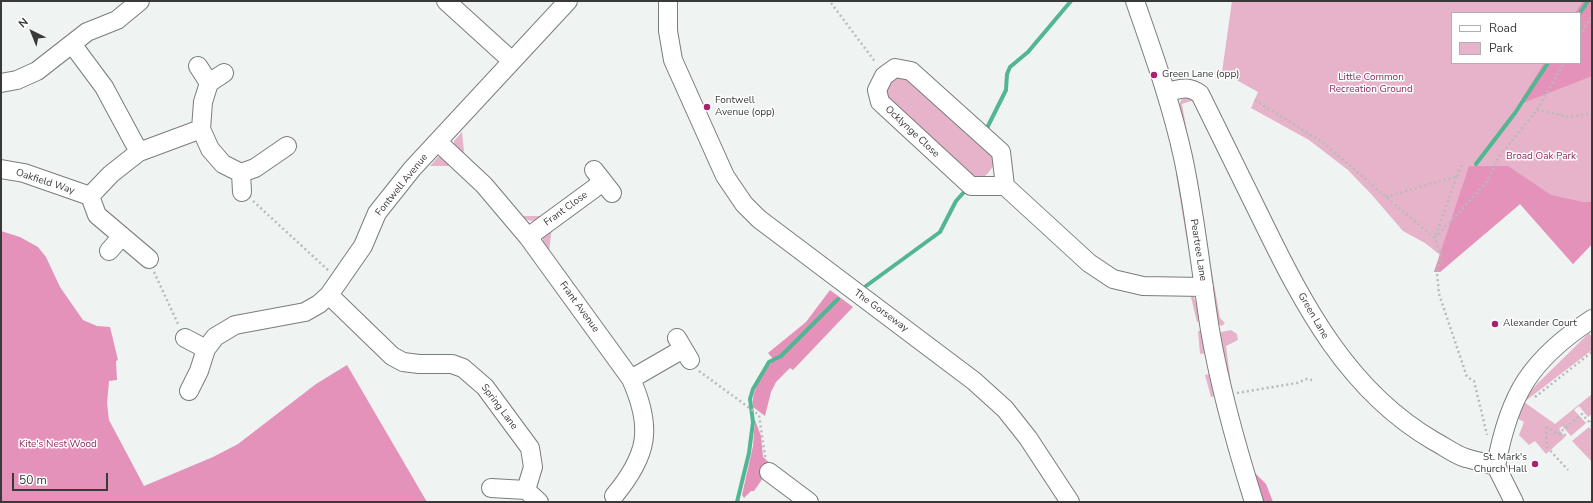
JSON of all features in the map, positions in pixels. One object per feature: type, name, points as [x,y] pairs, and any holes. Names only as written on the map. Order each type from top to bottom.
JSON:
[{"type":"street","points":[[1,83],[17,80],[37,71],[87,32],[117,20],[140,1]]},
{"type":"street","name":"Fontwell Avenue","points":[[189,392],[199,371],[206,349],[215,337],[236,325],[305,312],[319,304],[329,295],[338,279],[363,246],[377,213],[412,169],[568,1]]},
{"type":"street","name":"The Gorseway","points":[[668,1],[668,31],[673,60],[725,176],[744,204],[765,224],[938,352],[974,381],[1005,409],[1028,438],[1070,502]]},
{"type":"street","name":"Peartree Lane","points":[[1135,1],[1167,92],[1183,158],[1223,396],[1239,457],[1254,502]]},
{"type":"street","points":[[446,8],[512,61]]},
{"type":"street","points":[[72,44],[104,87],[139,152]]},
{"type":"street","points":[[198,66],[209,83]]},
{"type":"street","points":[[884,76],[895,68],[911,71],[1001,152],[1004,186],[1089,264],[1113,279],[1143,286],[1204,288]]},
{"type":"street","points":[[224,73],[209,83],[203,102],[201,129],[210,148],[223,164],[241,173],[255,168],[287,146]]},
{"type":"street","name":"Ocklynge Close","points":[[884,76],[876,90],[880,102],[971,186],[1004,186]]},
{"type":"street","name":"Green Lane","points":[[1167,92],[1183,88],[1192,89],[1200,94],[1280,257],[1315,320],[1334,351],[1361,382],[1388,409],[1415,430],[1465,458],[1496,466]]},
{"type":"street","points":[[149,259],[97,215],[90,196],[111,174],[139,152],[201,129]]},
{"type":"street","name":"Frant Avenue","points":[[438,142],[484,185],[528,237],[631,379],[640,397],[645,434],[643,449],[630,477],[614,496]]},
{"type":"street","name":"Oakfield Way","points":[[1,169],[24,173],[90,196]]},
{"type":"street","points":[[241,173],[242,192]]},
{"type":"street","name":"Frant Close","points":[[528,237],[603,181]]},
{"type":"street","points":[[109,251],[122,236]]},
{"type":"street","name":"Spring Lane","points":[[329,295],[392,356],[403,362],[452,364],[463,368],[486,387],[530,448],[533,467],[533,496],[491,488]]},
{"type":"street","points":[[1514,502],[1496,466],[1509,410],[1531,372],[1553,348],[1592,319]]},
{"type":"street","points":[[185,338],[206,349]]},
{"type":"street","points":[[631,379],[684,349]]},
{"type":"street","points":[[771,473],[809,502]]},
{"type":"path","points":[[831,3],[884,76]]},
{"type":"path","points":[[1581,34],[1592,16]]},
{"type":"path","points":[[1435,238],[1486,183],[1498,158],[1536,110],[1563,64]]},
{"type":"path","points":[[1255,100],[1325,144],[1435,238],[1441,254],[1437,273],[1439,294],[1467,377],[1474,381],[1489,439]]},
{"type":"path","points":[[1536,110],[1570,117],[1592,113]]},
{"type":"path","points":[[1435,238],[1462,165]]},
{"type":"path","points":[[1386,197],[1457,176]]},
{"type":"path","points":[[242,192],[338,279]]},
{"type":"path","points":[[149,259],[165,298],[185,338]]},
{"type":"path","points":[[684,349],[690,365],[759,415],[759,425],[763,435],[765,456],[774,463],[771,473]]},
{"type":"path","points":[[1535,397],[1592,352]]},
{"type":"path","points":[[1233,394],[1297,383],[1307,379],[1312,380]]},
{"type":"path","points":[[1558,434],[1582,414],[1591,422],[1592,426]]},
{"type":"path","points":[[1567,435],[1558,434],[1546,427],[1547,447],[1568,470]]},
{"type":"green space","name":"Little Common Recreation Ground","points":[[1232,1],[1592,1],[1592,244],[1573,264],[1520,204],[1440,272],[1434,272],[1440,255],[1425,243],[1403,231],[1348,170],[1309,140],[1251,108],[1258,92],[1222,72]]},
{"type":"green space","points":[[1583,1],[1592,1],[1592,76],[1518,105],[1543,64],[1581,64],[1581,12],[1576,12]]},
{"type":"green space","points":[[908,74],[997,160],[984,177],[973,181],[884,99],[887,79]]},
{"type":"green space","points":[[1191,95],[1194,100],[1182,104],[1220,318],[1225,323],[1222,326],[1218,324],[1178,108],[1181,100]]},
{"type":"green space","points":[[462,132],[464,151],[461,154],[454,147],[454,141]]},
{"type":"green space","points":[[438,157],[444,158],[451,164],[448,166],[430,166]]},
{"type":"green space","points":[[1469,166],[1508,166],[1551,195],[1583,202],[1592,202],[1592,244],[1573,264],[1520,204],[1440,272],[1434,272]]},
{"type":"green space","points":[[1179,173],[1191,241],[1187,241],[1176,174]]},
{"type":"green space","points":[[522,216],[541,216],[542,220],[529,220]]},
{"type":"green space","points":[[552,226],[549,252],[543,248],[543,237]]},
{"type":"green space","name":"Kite's Nest Wood","points":[[1,231],[20,237],[38,247],[46,257],[60,287],[83,320],[97,326],[110,327],[118,360],[116,361],[117,380],[109,381],[107,403],[109,420],[144,486],[213,457],[238,444],[316,384],[347,365],[427,502],[1,502]]},
{"type":"green space","points":[[830,290],[853,307],[793,370],[790,368],[776,382],[771,392],[765,416],[753,407],[753,401],[759,382],[774,360],[768,353],[806,322]]},
{"type":"green space","points":[[1191,297],[1194,297],[1202,320],[1197,322]]},
{"type":"green space","points":[[1204,330],[1207,353],[1200,354],[1198,331]]},
{"type":"green space","points":[[1231,330],[1237,334],[1238,340],[1226,346],[1232,392],[1217,339],[1221,332]]},
{"type":"green space","points":[[1589,333],[1592,337],[1592,350],[1524,402],[1555,424],[1592,394],[1592,414],[1588,417],[1579,406],[1574,410],[1586,423],[1571,436],[1562,426],[1559,429],[1565,437],[1546,454],[1535,441],[1529,445],[1519,435],[1524,422],[1517,418],[1526,397],[1538,383]]},
{"type":"green space","points":[[1211,374],[1216,396],[1211,397],[1205,375]]},
{"type":"green space","points":[[755,420],[761,436],[763,457],[772,465],[754,491],[751,491],[744,498],[742,495],[753,446]]},
{"type":"green space","points":[[1589,427],[1592,430],[1592,462],[1572,441]]},
{"type":"green space","points":[[1250,468],[1266,484],[1273,502],[1262,502]]},
{"type":"waterway","points":[[986,130],[1006,90],[1007,74],[1010,67],[1028,52],[1071,1]]},
{"type":"waterway","points":[[1581,12],[1588,1]]},
{"type":"waterway","points":[[1476,164],[1515,113],[1547,64]]},
{"type":"waterway","points":[[866,286],[940,232],[956,201],[965,191]]},
{"type":"waterway","points":[[737,502],[749,453],[753,422],[750,399],[753,389],[769,362],[781,356],[838,299]]},
{"type":"place","name":"Green Lane (opp)","points":[[1154,75]]},
{"type":"place","name":"Fontwell Avenue (opp)","points":[[707,107]]},
{"type":"place","name":"Alexander Court","points":[[1495,324]]},
{"type":"place","name":"St. Mark's Church Hall","points":[[1535,464]]},
{"type":"park label","name":"Broad Oak Park","points":[[1541,157]]}]
